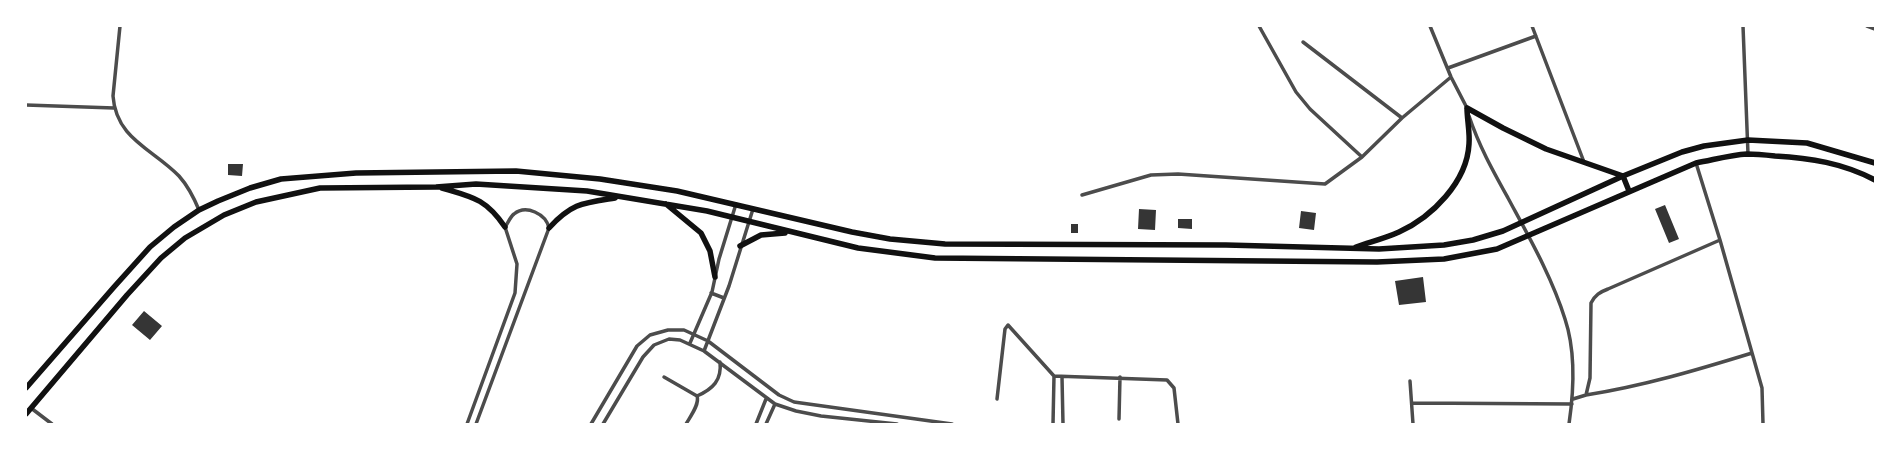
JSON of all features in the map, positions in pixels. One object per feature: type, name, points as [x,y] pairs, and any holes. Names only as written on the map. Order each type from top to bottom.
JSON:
[{"type":"main road","points":[[1466,108],[1528,141],[1584,163],[1623,176],[1629,191]]},
{"type":"main road","points":[[1352,248],[1398,233],[1413,225],[1434,208],[1454,185],[1465,164],[1469,144],[1466,108]]},
{"type":"main road","points":[[26,388],[150,247],[174,227],[199,210],[250,188],[281,179],[356,173],[516,171],[600,179],[677,191],[852,232],[890,239],[931,243],[1414,248],[1473,240],[1503,231],[1623,176],[1682,152],[1704,146],[1748,140],[1807,143],[1875,163]]},
{"type":"main road","points":[[26,414],[102,323],[161,258],[185,238],[224,215],[256,202],[320,188],[436,187],[476,184],[587,192],[666,204],[732,217],[872,251],[936,258],[1377,262],[1444,259],[1510,244],[1696,163],[1748,154],[1805,158],[1834,164],[1862,173],[1875,180]]},
{"type":"main road","points":[[436,187],[480,200],[487,205],[505,227]]},
{"type":"main road","points":[[549,228],[563,213],[571,208],[586,203],[620,198]]},
{"type":"main road","points":[[666,204],[701,233],[710,251],[715,277]]},
{"type":"main road","points":[[740,246],[761,235],[794,233]]},
{"type":"street","points":[[120,26],[113,96],[114,108],[120,124],[126,131],[179,176],[192,195],[199,210]]},
{"type":"street","points":[[1259,26],[1296,92],[1310,109],[1362,157]]},
{"type":"street","points":[[1430,26],[1451,77],[1466,108],[1481,149],[1549,278],[1566,319],[1573,359],[1573,399],[1568,424]]},
{"type":"street","points":[[1532,26],[1584,163]]},
{"type":"street","points":[[1743,26],[1748,154]]},
{"type":"street","points":[[1867,26],[1875,29]]},
{"type":"street","points":[[1448,68],[1536,36]]},
{"type":"street","points":[[1303,42],[1402,118]]},
{"type":"street","points":[[1082,195],[1151,175],[1178,174],[1325,184],[1362,157],[1402,118],[1451,77]]},
{"type":"street","points":[[26,105],[114,108]]},
{"type":"street","points":[[1696,163],[1720,240],[1762,388],[1763,424]]},
{"type":"street","points":[[690,343],[711,293],[736,204]]},
{"type":"street","points":[[704,351],[724,298],[753,209]]},
{"type":"street","points":[[467,424],[515,293],[518,264],[505,227],[514,214],[522,210],[530,210],[544,218],[549,228],[476,424]]},
{"type":"street","points":[[1586,395],[1590,378],[1591,303],[1594,298],[1598,294],[1608,289],[1720,240]]},
{"type":"street","points":[[711,293],[724,298]]},
{"type":"street","points":[[997,399],[1004,329],[1006,326],[1011,326],[1054,376],[1053,424]]},
{"type":"street","points":[[591,424],[624,367],[642,341],[650,335],[668,330],[684,330],[694,333],[708,341],[779,395],[794,402],[952,424]]},
{"type":"street","points":[[603,424],[643,357],[654,345],[669,340],[680,340],[690,343],[704,351],[766,399],[775,404],[796,411],[822,416],[897,424]]},
{"type":"street","points":[[1573,399],[1586,395],[1632,388],[1684,375],[1752,352]]},
{"type":"street","points":[[697,396],[707,392],[717,382],[721,370],[720,362]]},
{"type":"street","points":[[1054,376],[1120,377],[1167,380],[1172,384],[1178,424]]},
{"type":"street","points":[[664,377],[697,396],[699,400],[686,424]]},
{"type":"street","points":[[1062,377],[1063,424]]},
{"type":"street","points":[[1120,377],[1120,419]]},
{"type":"street","points":[[1410,381],[1413,424]]},
{"type":"street","points":[[756,424],[766,399]]},
{"type":"street","points":[[1412,403],[1572,404]]},
{"type":"street","points":[[766,424],[775,404]]},
{"type":"street","points":[[31,408],[52,424]]},
{"type":"building","points":[[228,164],[243,164],[242,176],[228,175]]},
{"type":"building","points":[[1665,205],[1679,239],[1669,243],[1655,209]]},
{"type":"building","points":[[1139,209],[1156,210],[1155,230],[1138,229]]},
{"type":"building","points":[[1301,211],[1316,213],[1314,230],[1299,228]]},
{"type":"building","points":[[1178,219],[1192,219],[1192,229],[1178,228]]},
{"type":"building","points":[[1071,224],[1078,224],[1078,233],[1071,233]]},
{"type":"building","points":[[1423,277],[1426,302],[1399,305],[1395,281]]},
{"type":"building","points":[[144,311],[162,326],[150,340],[132,325]]}]
